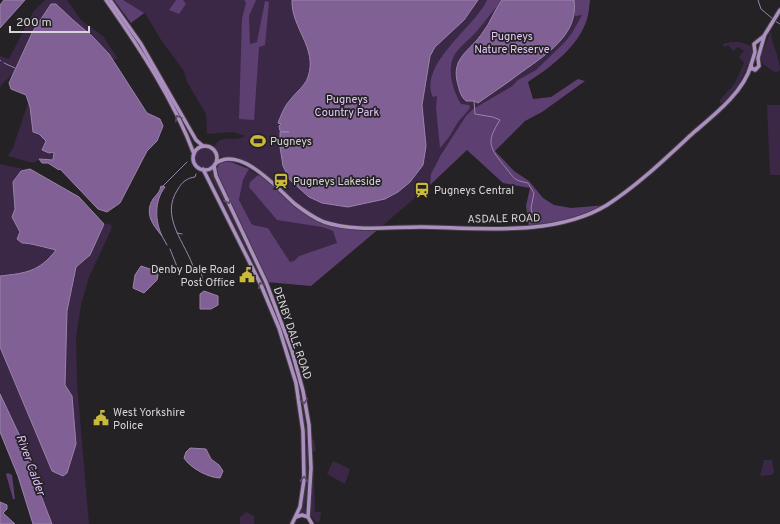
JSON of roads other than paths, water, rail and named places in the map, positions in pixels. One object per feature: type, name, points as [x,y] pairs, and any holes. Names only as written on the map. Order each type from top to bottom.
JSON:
[{"type":"main road","points":[[106,0],[137,45],[179,120],[194,154],[195,164],[203,169],[209,169],[223,159],[211,147],[203,146],[198,148],[194,154]]},
{"type":"main road","points":[[110,0],[141,44],[196,140],[203,146]]},
{"type":"main road","points":[[749,72],[758,67],[758,58],[764,36],[780,10]]},
{"type":"main road","points":[[761,47],[757,50],[754,48],[754,44],[764,36]]},
{"type":"main road","points":[[758,42],[761,47]]},
{"type":"main road","name":"ASDALE ROAD","points":[[223,159],[240,162],[256,169],[269,178],[301,209],[318,219],[336,225],[357,227],[529,228],[553,225],[566,222],[597,210],[632,186],[722,109],[734,95],[749,72],[755,52],[754,48]]},
{"type":"main road","points":[[756,69],[752,69],[752,64],[755,61],[759,64]]},
{"type":"main road","points":[[215,165],[216,152]]},
{"type":"main road","name":"DENBY DALE ROAD","points":[[215,165],[216,176],[266,282],[292,350],[303,392],[309,425],[311,468],[308,517]]},
{"type":"main road","name":"DENBY DALE ROAD","points":[[203,169],[261,285],[291,362],[299,402],[304,441],[303,493],[300,507],[292,524]]},
{"type":"main road","points":[[296,516],[302,515],[308,517],[312,524]]},
{"type":"waterway","points":[[758,0],[761,9],[773,19]]},
{"type":"waterway","points":[[775,21],[780,24]]},
{"type":"waterway","points":[[4,63],[15,68]]},
{"type":"waterway","points":[[474,101],[475,114],[493,117],[500,120],[492,134],[491,145],[496,155],[513,177],[517,180],[528,183],[534,193],[531,208],[534,222]]},
{"type":"waterway","points":[[163,186],[187,162]]},
{"type":"waterway","points":[[196,174],[195,177],[187,179],[183,182],[173,199],[171,210],[176,230],[194,269],[201,272],[203,281],[208,284]]},
{"type":"waterway","points":[[177,233],[182,234]]},
{"type":"waterway","points":[[162,236],[167,245]]},
{"type":"waterway","points":[[170,249],[178,269]]},
{"type":"place","name":"Pugneys","points":[[258,141]]},
{"type":"place","name":"Pugneys Lakeside","points":[[281,181]]},
{"type":"place","name":"Pugneys Central","points":[[422,190]]},
{"type":"place","name":"Denby Dale Road Post Office","points":[[247,275]]},
{"type":"place","name":"West Yorkshire Police","points":[[101,418]]},
{"type":"park label","name":"Pugneys Nature Reserve","points":[[512,42]]},
{"type":"park label","name":"Pugneys Country Park","points":[[347,105]]},
{"type":"water label","name":"River Calder","points":[[31,465]]}]
